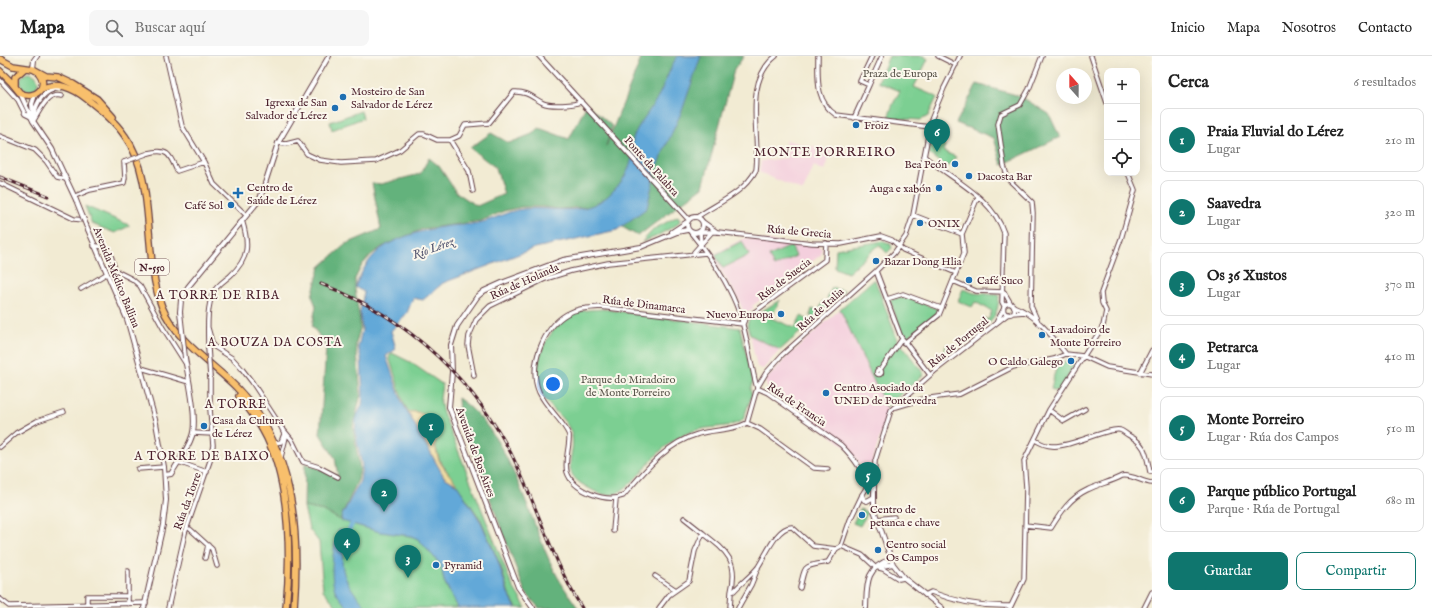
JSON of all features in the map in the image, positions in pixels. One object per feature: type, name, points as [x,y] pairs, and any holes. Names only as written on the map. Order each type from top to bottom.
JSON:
[{"type":"highway","name":"N-550","points":[[0,58],[13,66],[36,70],[46,76],[58,77],[73,84],[97,99],[108,110],[126,137],[135,156],[144,192],[151,265],[162,307],[175,329],[222,376],[256,418],[271,445],[276,460],[287,525],[288,590],[286,608]]},
{"type":"highway","points":[[15,88],[15,77],[24,69]]},
{"type":"highway","points":[[0,71],[20,93],[25,96],[35,95],[41,89],[42,78],[36,70]]},
{"type":"highway","name":"N-550","points":[[41,89],[50,85],[58,84],[67,87],[85,97],[105,113],[126,137]]},
{"type":"highway","name":"N-550","points":[[222,376],[236,387],[260,415],[281,458],[290,490],[294,524],[296,554],[294,608]]},
{"type":"street","points":[[36,70],[34,60],[37,56]]},
{"type":"street","points":[[166,56],[180,120],[204,162],[214,184],[246,215]]},
{"type":"street","points":[[165,475],[171,474],[191,441],[193,433],[189,382],[180,312],[181,300],[185,291],[262,196],[278,143],[329,56]]},
{"type":"street","name":"Ponte da Palabra","points":[[539,56],[681,211],[688,221]]},
{"type":"street","points":[[743,324],[731,293],[706,252],[687,230],[688,221],[697,217],[740,189],[752,177],[756,170],[756,98],[766,66],[776,56]]},
{"type":"street","points":[[818,56],[819,91],[824,105],[836,115],[930,127]]},
{"type":"street","points":[[869,85],[860,81],[872,56]]},
{"type":"street","points":[[854,118],[882,56]]},
{"type":"street","points":[[938,56],[956,65]]},
{"type":"street","name":"Rúa de Italia","points":[[757,388],[760,380],[782,355],[876,271],[899,246],[910,228],[930,127],[944,88],[960,56]]},
{"type":"street","points":[[1039,324],[1031,306],[1032,202],[1008,179],[1004,166],[998,124],[1001,114],[1020,105],[1029,89],[1042,56]]},
{"type":"street","points":[[1091,56],[1104,94]]},
{"type":"street","points":[[0,80],[18,100],[25,114],[33,118]]},
{"type":"street","points":[[33,118],[41,97],[48,90],[67,87]]},
{"type":"street","points":[[278,143],[286,144],[298,141],[307,154],[313,158],[341,163],[381,160],[400,150],[419,134],[424,134],[437,140],[450,140],[460,136],[465,125],[489,123],[514,92],[532,95],[542,103],[550,106],[575,105],[581,101]]},
{"type":"street","name":"Avenida Médico Ballina","points":[[20,93],[36,125],[52,149],[68,179],[94,246],[127,319],[156,423],[164,467],[166,500],[163,525],[144,608]]},
{"type":"street","points":[[33,118],[48,98],[58,94],[62,96]]},
{"type":"street","points":[[33,118],[32,104],[35,95]]},
{"type":"street","points":[[0,136],[35,150],[46,161],[57,177],[68,179]]},
{"type":"street","points":[[450,140],[469,171],[473,191]]},
{"type":"street","points":[[75,198],[90,190],[120,185],[124,182],[125,178],[124,162],[149,153],[161,150],[168,153],[177,172],[204,162]]},
{"type":"street","name":"Rúa de Portugal","points":[[924,156],[978,197],[995,212],[1004,233],[1004,308],[997,322]]},
{"type":"street","points":[[926,595],[932,592],[972,604],[989,607],[1010,607],[1024,579],[1024,461],[1049,410],[1097,336],[1105,318],[1106,311],[1102,303],[1101,293],[1121,239],[1135,190],[1134,182],[1130,176]]},
{"type":"street","points":[[0,183],[74,219],[84,220]]},
{"type":"street","points":[[880,370],[903,341],[935,320],[953,281],[965,249],[962,234],[978,197]]},
{"type":"street","points":[[913,215],[962,234]]},
{"type":"street","points":[[697,217],[703,222],[703,228],[700,232],[701,245]]},
{"type":"street","name":"Rúa da Torre","points":[[168,608],[186,530],[207,472],[212,452],[213,434],[210,409],[208,328],[212,294],[218,286],[235,271],[247,247],[248,240],[242,220]]},
{"type":"street","name":"Avenida de Bos Aires","points":[[656,241],[688,221]]},
{"type":"street","name":"Rúa de Grecia","points":[[703,222],[718,232]]},
{"type":"street","name":"Avenida de Bos Aires","points":[[533,608],[518,587],[452,419],[449,407],[449,396],[452,372],[451,353],[453,336],[468,308],[477,297],[491,288],[563,260],[641,247],[687,230]]},
{"type":"street","points":[[691,233],[700,232]]},
{"type":"street","name":"Rúa de Grecia","points":[[700,232],[718,232],[841,244],[881,236],[892,240],[903,250],[956,273]]},
{"type":"street","points":[[691,253],[701,245],[711,233]]},
{"type":"street","points":[[691,253],[695,249],[697,240]]},
{"type":"street","name":"Rúa de Suecia","points":[[743,324],[745,319],[825,260],[826,243]]},
{"type":"street","points":[[94,246],[100,246],[111,253],[116,271],[132,279],[140,286],[163,328],[186,365]]},
{"type":"street","name":"Rúa de Holanda","points":[[474,376],[468,345],[469,336],[476,320],[490,306],[551,277],[571,270],[706,252]]},
{"type":"street","points":[[876,271],[903,341],[930,375]]},
{"type":"street","points":[[81,289],[106,274]]},
{"type":"street","points":[[953,281],[976,290],[1004,292],[1012,304],[1026,312],[1053,336],[1066,354]]},
{"type":"street","points":[[887,299],[903,294],[941,308]]},
{"type":"street","points":[[1012,304],[1006,304],[1004,308],[1010,313],[1026,312]]},
{"type":"street","points":[[1010,313],[1012,304]]},
{"type":"street","name":"Rúa de Dinamarca","points":[[616,499],[595,496],[577,486],[569,476],[567,464],[569,435],[547,407],[536,383],[537,359],[543,342],[552,328],[569,313],[600,307],[743,324]]},
{"type":"street","name":"Rúa de Portugal","points":[[895,407],[930,375],[1010,313]]},
{"type":"street","name":"Rúa de Francia","points":[[743,324],[757,388],[768,393],[841,445],[851,454],[860,469],[866,485]]},
{"type":"street","points":[[208,328],[213,346],[232,358],[252,382],[283,430],[292,440],[303,462],[319,467],[338,477]]},
{"type":"street","points":[[1140,373],[1152,350]]},
{"type":"street","points":[[942,608],[904,578],[893,564],[874,510],[874,470],[891,410],[895,407],[923,399],[960,394],[1013,367],[1054,359],[1066,354],[1083,356],[1107,367],[1128,369],[1140,373],[1152,374]]},
{"type":"street","points":[[140,368],[189,382]]},
{"type":"street","points":[[747,423],[757,388]]},
{"type":"street","points":[[1049,410],[1064,421],[1085,409]]},
{"type":"street","points":[[0,447],[16,433],[37,421],[64,412]]},
{"type":"street","points":[[613,531],[616,499],[623,496],[673,445],[699,434],[733,428],[747,423],[760,429],[814,468],[828,469]]},
{"type":"street","points":[[275,443],[282,442],[283,430]]},
{"type":"street","points":[[281,458],[286,438],[283,430]]},
{"type":"street","points":[[1035,440],[1046,446],[1058,446],[1118,430],[1138,440],[1143,446],[1147,456],[1150,472],[1152,472]]},
{"type":"street","points":[[193,433],[213,434]]},
{"type":"street","points":[[1147,456],[1152,456]]},
{"type":"street","points":[[178,462],[207,472]]},
{"type":"street","points":[[138,469],[164,467]]},
{"type":"street","points":[[860,469],[867,472],[874,470]]},
{"type":"street","points":[[1025,525],[1051,528],[1065,506],[1086,490],[1122,476],[1126,475],[1152,483]]},
{"type":"street","points":[[800,588],[803,571],[807,566],[828,562],[836,549],[841,546],[850,520],[866,485],[871,484],[874,487]]},
{"type":"street","points":[[862,494],[864,500],[867,501],[874,510]]},
{"type":"street","points":[[867,501],[874,497]]},
{"type":"street","points":[[190,516],[190,529],[212,549],[217,566]]},
{"type":"street","points":[[877,519],[894,516]]},
{"type":"street","points":[[684,518],[721,546],[729,558],[734,574],[730,608]]},
{"type":"street","points":[[738,608],[751,585],[767,549],[790,527],[813,546],[836,549]]},
{"type":"street","points":[[186,530],[190,529]]},
{"type":"street","points":[[659,608],[667,597],[685,585],[690,579],[695,552],[703,533]]},
{"type":"street","points":[[205,558],[208,545]]},
{"type":"street","points":[[841,546],[862,555],[875,567],[883,569],[899,579],[904,578]]},
{"type":"street","points":[[866,608],[869,577],[875,567],[891,559]]},
{"type":"street","points":[[875,567],[893,564]]},
{"type":"street","points":[[731,592],[734,591],[758,567]]},
{"type":"street","points":[[128,571],[128,604]]},
{"type":"street","points":[[655,576],[676,590]]},
{"type":"street","points":[[1144,608],[1146,601],[1152,592]]},
{"type":"street","points":[[87,604],[87,596],[128,596]]},
{"type":"street","points":[[0,599],[9,606],[146,603]]},
{"type":"shaded area","points":[[785,140],[832,151],[824,171],[814,166],[803,191],[759,172],[761,161],[788,158]]},
{"type":"shaded area","points":[[744,238],[820,247],[822,249],[821,255],[752,306],[754,308],[748,313],[744,313],[737,296],[716,263],[714,254]]},
{"type":"shaded area","name":"Centro Asociado da UNED de Pontevedra","points":[[840,309],[888,410],[872,463],[862,467],[851,451],[767,387],[765,381],[784,360]]},
{"type":"shaded area","points":[[750,335],[780,350],[763,369],[757,367]]},
{"type":"green space","points":[[642,56],[744,56],[734,70],[703,187],[638,236],[587,207],[559,209],[522,207],[504,211],[481,221],[423,229],[382,247],[371,255],[362,265],[355,279],[360,321],[360,329],[356,344],[361,394],[353,427],[360,469],[358,480],[341,517],[342,521],[324,511],[304,507],[305,463],[338,476],[335,458],[320,434],[326,348],[323,341],[312,326],[316,306],[312,296],[320,267],[346,244],[381,229],[372,183],[381,184],[420,174],[429,158],[439,166],[456,192],[477,206],[504,194],[496,168],[470,148],[491,133],[509,143],[532,134],[539,128],[569,139],[587,104],[612,126],[606,146]]},
{"type":"green space","name":"Praza de Europa","points":[[889,56],[924,56],[928,59],[914,87],[937,97],[928,116],[921,120],[888,118],[900,91],[878,82]]},
{"type":"green space","points":[[29,73],[35,76],[38,82],[35,88],[29,91],[23,88],[20,82],[23,76]]},
{"type":"green space","points":[[977,84],[1020,96],[1049,114],[1060,137],[1002,165],[994,138],[956,123]]},
{"type":"green space","points":[[361,111],[363,118],[332,130],[330,122]]},
{"type":"green space","points":[[932,140],[945,145],[943,151],[956,157],[950,165],[946,166],[929,154]]},
{"type":"green space","points":[[85,206],[129,226],[115,233],[92,224]]},
{"type":"green space","points":[[678,216],[680,220],[678,224],[655,237],[642,242],[654,229]]},
{"type":"green space","points":[[742,241],[749,255],[723,268],[715,255]]},
{"type":"green space","points":[[883,241],[890,243],[892,248],[887,253],[879,245],[848,273],[835,268],[836,249]]},
{"type":"green space","points":[[791,246],[796,256],[774,267],[769,256]]},
{"type":"green space","points":[[873,280],[875,280],[897,339],[924,374],[886,407],[840,309]]},
{"type":"green space","points":[[832,288],[845,291],[834,302],[827,299]]},
{"type":"green space","points":[[963,289],[974,293],[999,295],[998,307],[995,315],[980,330],[978,329],[984,318],[988,320],[992,311],[975,302],[972,307],[958,301]]},
{"type":"green space","points":[[897,298],[908,298],[938,309],[935,316],[906,338],[903,336],[890,300]]},
{"type":"green space","points":[[780,300],[771,318],[795,328],[801,316],[812,322],[780,350],[750,335],[747,325],[749,319]]},
{"type":"green space","points":[[823,301],[830,304],[815,318],[810,316],[812,309],[819,311]]},
{"type":"green space","name":"Parque do Miradoiro de Monte Porreiro","points":[[603,309],[740,328],[753,382],[750,389],[752,395],[743,420],[728,426],[697,430],[682,436],[658,453],[630,484],[615,494],[608,495],[593,491],[576,480],[572,474],[570,467],[572,438],[570,430],[564,421],[548,404],[542,394],[538,371],[539,359],[543,347],[549,336],[557,327],[576,313],[586,310]]},
{"type":"green space","points":[[947,344],[956,348],[941,361],[940,360]]},
{"type":"green space","points":[[392,353],[410,362],[442,384],[440,399],[442,410],[512,585],[526,608],[517,608],[509,594],[501,567],[481,520],[440,461],[433,440],[433,430],[418,412],[409,412],[404,404],[389,357]]},
{"type":"green space","points":[[1071,359],[1075,363],[1060,392],[1051,389],[1054,374],[1058,367],[1065,361]]},
{"type":"green space","points":[[458,398],[475,412],[490,431],[503,452],[515,475],[552,566],[578,608],[539,608],[525,592],[459,416]]},
{"type":"green space","points":[[304,507],[324,511],[352,524],[383,532],[411,536],[418,539],[441,565],[444,581],[457,608],[338,608],[323,590],[319,542],[309,529]]},
{"type":"green space","name":"Centro de petanca e chave","points":[[860,509],[868,512],[860,526],[853,523]]},
{"type":"sand","points":[[408,412],[418,412],[425,415],[432,427],[439,460],[457,485],[444,477]]},
{"type":"water","name":"Río Lérez","points":[[677,56],[701,56],[682,111],[656,168],[647,208],[617,230],[535,248],[443,283],[423,300],[413,298],[407,313],[391,331],[396,349],[386,356],[402,402],[444,477],[457,485],[481,522],[498,561],[508,593],[516,608],[458,608],[444,581],[441,565],[418,539],[411,536],[380,532],[342,521],[341,517],[360,481],[362,466],[355,432],[356,417],[362,405],[363,395],[361,358],[358,347],[362,330],[360,312],[364,292],[355,287],[364,269],[375,254],[390,243],[409,235],[439,227],[478,223],[523,209],[534,208],[567,210],[588,207],[598,203],[608,196],[621,181],[627,171],[632,159],[633,138],[635,133],[657,99]]},
{"type":"water","points":[[339,530],[351,533],[343,555],[342,565],[348,582],[367,608],[349,608],[338,596],[334,588],[332,562]]},
{"type":"waterway","points":[[346,537],[352,524],[356,520]]},
{"type":"railway","points":[[0,177],[48,196]]},
{"type":"railway","points":[[321,284],[353,298],[383,315],[412,335],[438,357],[463,382],[503,439],[527,487],[564,575],[582,608]]},
{"type":"place","name":"Mosteiro de San Salvador de Lérez","points":[[343,97]]},
{"type":"place","name":"Igrexa de San Salvador de Lérez","points":[[335,108]]},
{"type":"place","name":"Froiz","points":[[856,125]]},
{"type":"place","name":"Parque público Portugal","points":[[937,152]]},
{"type":"place","name":"Bea Peón","points":[[955,164]]},
{"type":"place","name":"Dacosta Bar","points":[[969,176]]},
{"type":"place","name":"Auga e xabón","points":[[939,188]]},
{"type":"place","name":"Centro de Saúde de Lérez","points":[[238,193]]},
{"type":"place","name":"Café Sol","points":[[231,205]]},
{"type":"place","name":"ONIX","points":[[920,223]]},
{"type":"place","name":"Bazar Dong Hlia","points":[[876,261]]},
{"type":"place","name":"Café Suco","points":[[969,280]]},
{"type":"place","name":"Nuevo Europa","points":[[781,314]]},
{"type":"place","name":"Lavadoiro de Monte Porreiro","points":[[1042,335]]},
{"type":"place","name":"O Caldo Galego","points":[[1071,361]]},
{"type":"place","name":"Centro Asociado da UNED de Pontevedra","points":[[826,393]]},
{"type":"place","name":"Casa da Cultura de Lérez","points":[[204,426]]},
{"type":"place","name":"Praia Fluvial do Lérez","points":[[431,446]]},
{"type":"place","name":"Monte Porreiro","points":[[868,495]]},
{"type":"place","name":"Saavedra","points":[[384,512]]},
{"type":"place","name":"Centro de petanca e chave","points":[[862,515]]},
{"type":"place","name":"Centro social Os Campos","points":[[878,550]]},
{"type":"place","name":"Petrarca","points":[[347,561]]},
{"type":"place","name":"Pyramid","points":[[436,565]]},
{"type":"place","name":"Os 36 Xustos","points":[[408,578]]},
{"type":"district","name":"MONTE PORREIRO","points":[[825,151]]},
{"type":"district","name":"A TORRE DE RIBA","points":[[218,295]]},
{"type":"district","name":"A BOUZA DA COSTA","points":[[275,342]]},
{"type":"district","name":"A TORRE","points":[[236,404]]},
{"type":"district","name":"A TORRE DE BAIXO","points":[[202,456]]}]
